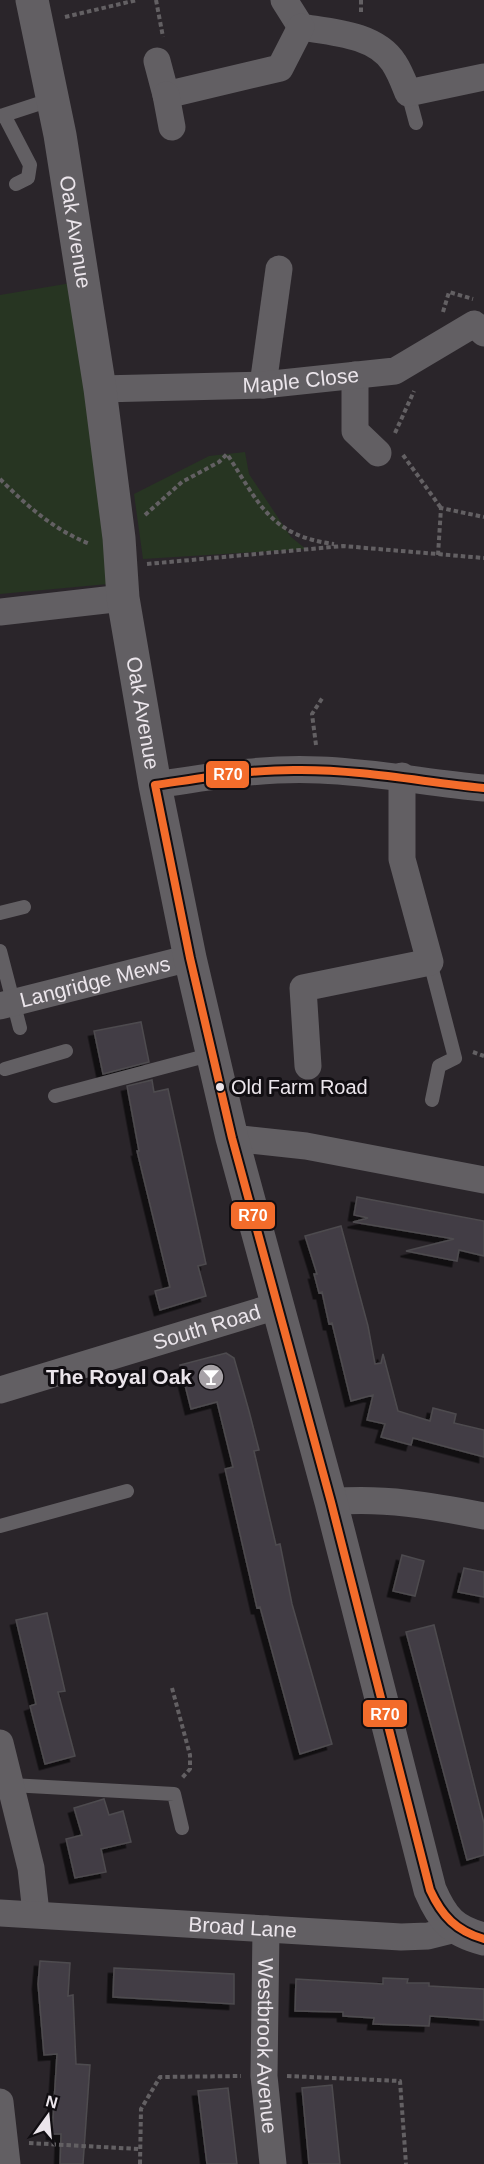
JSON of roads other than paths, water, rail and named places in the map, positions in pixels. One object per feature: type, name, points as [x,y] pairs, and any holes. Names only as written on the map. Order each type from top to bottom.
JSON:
[{"type":"street","points":[[284,0],[301,27],[347,34],[382,50],[394,62],[408,93],[484,77]]},
{"type":"street","name":"Oak Avenue","points":[[35,11],[53,99],[100,389],[106,541],[123,598],[155,785],[190,958],[232,1138],[331,1502],[430,1890],[440,1911],[470,1934]]},
{"type":"street","points":[[166,95],[280,68],[301,27]]},
{"type":"street","points":[[157,61],[172,126]]},
{"type":"street","points":[[263,385],[279,269]]},
{"type":"street","name":"Maple Close","points":[[100,389],[263,385],[395,371],[480,320]]},
{"type":"street","points":[[355,375],[355,430],[378,453]]},
{"type":"street","points":[[0,612],[123,598]]},
{"type":"street","points":[[155,785],[255,771],[318,770],[402,776],[484,788]]},
{"type":"street","points":[[308,1066],[303,988],[430,962],[402,859],[402,776]]},
{"type":"street","name":"Langridge Mews","points":[[11,1012],[190,958]]},
{"type":"street","points":[[232,1138],[306,1146],[484,1180]]},
{"type":"street","name":"South Road","points":[[0,1390],[277,1306]]},
{"type":"street","points":[[331,1502],[375,1499],[402,1501],[484,1516]]},
{"type":"street","points":[[0,1743],[31,1868],[36,1913]]},
{"type":"street","name":"Broad Lane","points":[[0,1913],[36,1913],[401,1937],[470,1934]]},
{"type":"street","name":"Westbrook Avenue","points":[[266,1929],[264,2076],[273,2164]]},
{"type":"street","points":[[0,2102],[5,2153]]},
{"type":"lane","points":[[408,93],[416,123]]},
{"type":"lane","points":[[16,184],[28,178],[30,165],[2,115],[53,99]]},
{"type":"lane","points":[[0,913],[24,907]]},
{"type":"lane","points":[[0,951],[11,1012]]},
{"type":"lane","points":[[430,962],[455,1058],[439,1066],[432,1100]]},
{"type":"lane","points":[[5,1069],[28,1058],[66,1052]]},
{"type":"lane","points":[[55,1096],[213,1054]]},
{"type":"lane","points":[[0,1526],[127,1491]]},
{"type":"lane","points":[[11,1785],[174,1794],[182,1828]]},
{"type":"place","name":"Old Farm Road","points":[[220,1087]]},
{"type":"place","name":"The Royal Oak","points":[[211,1377]]}]
